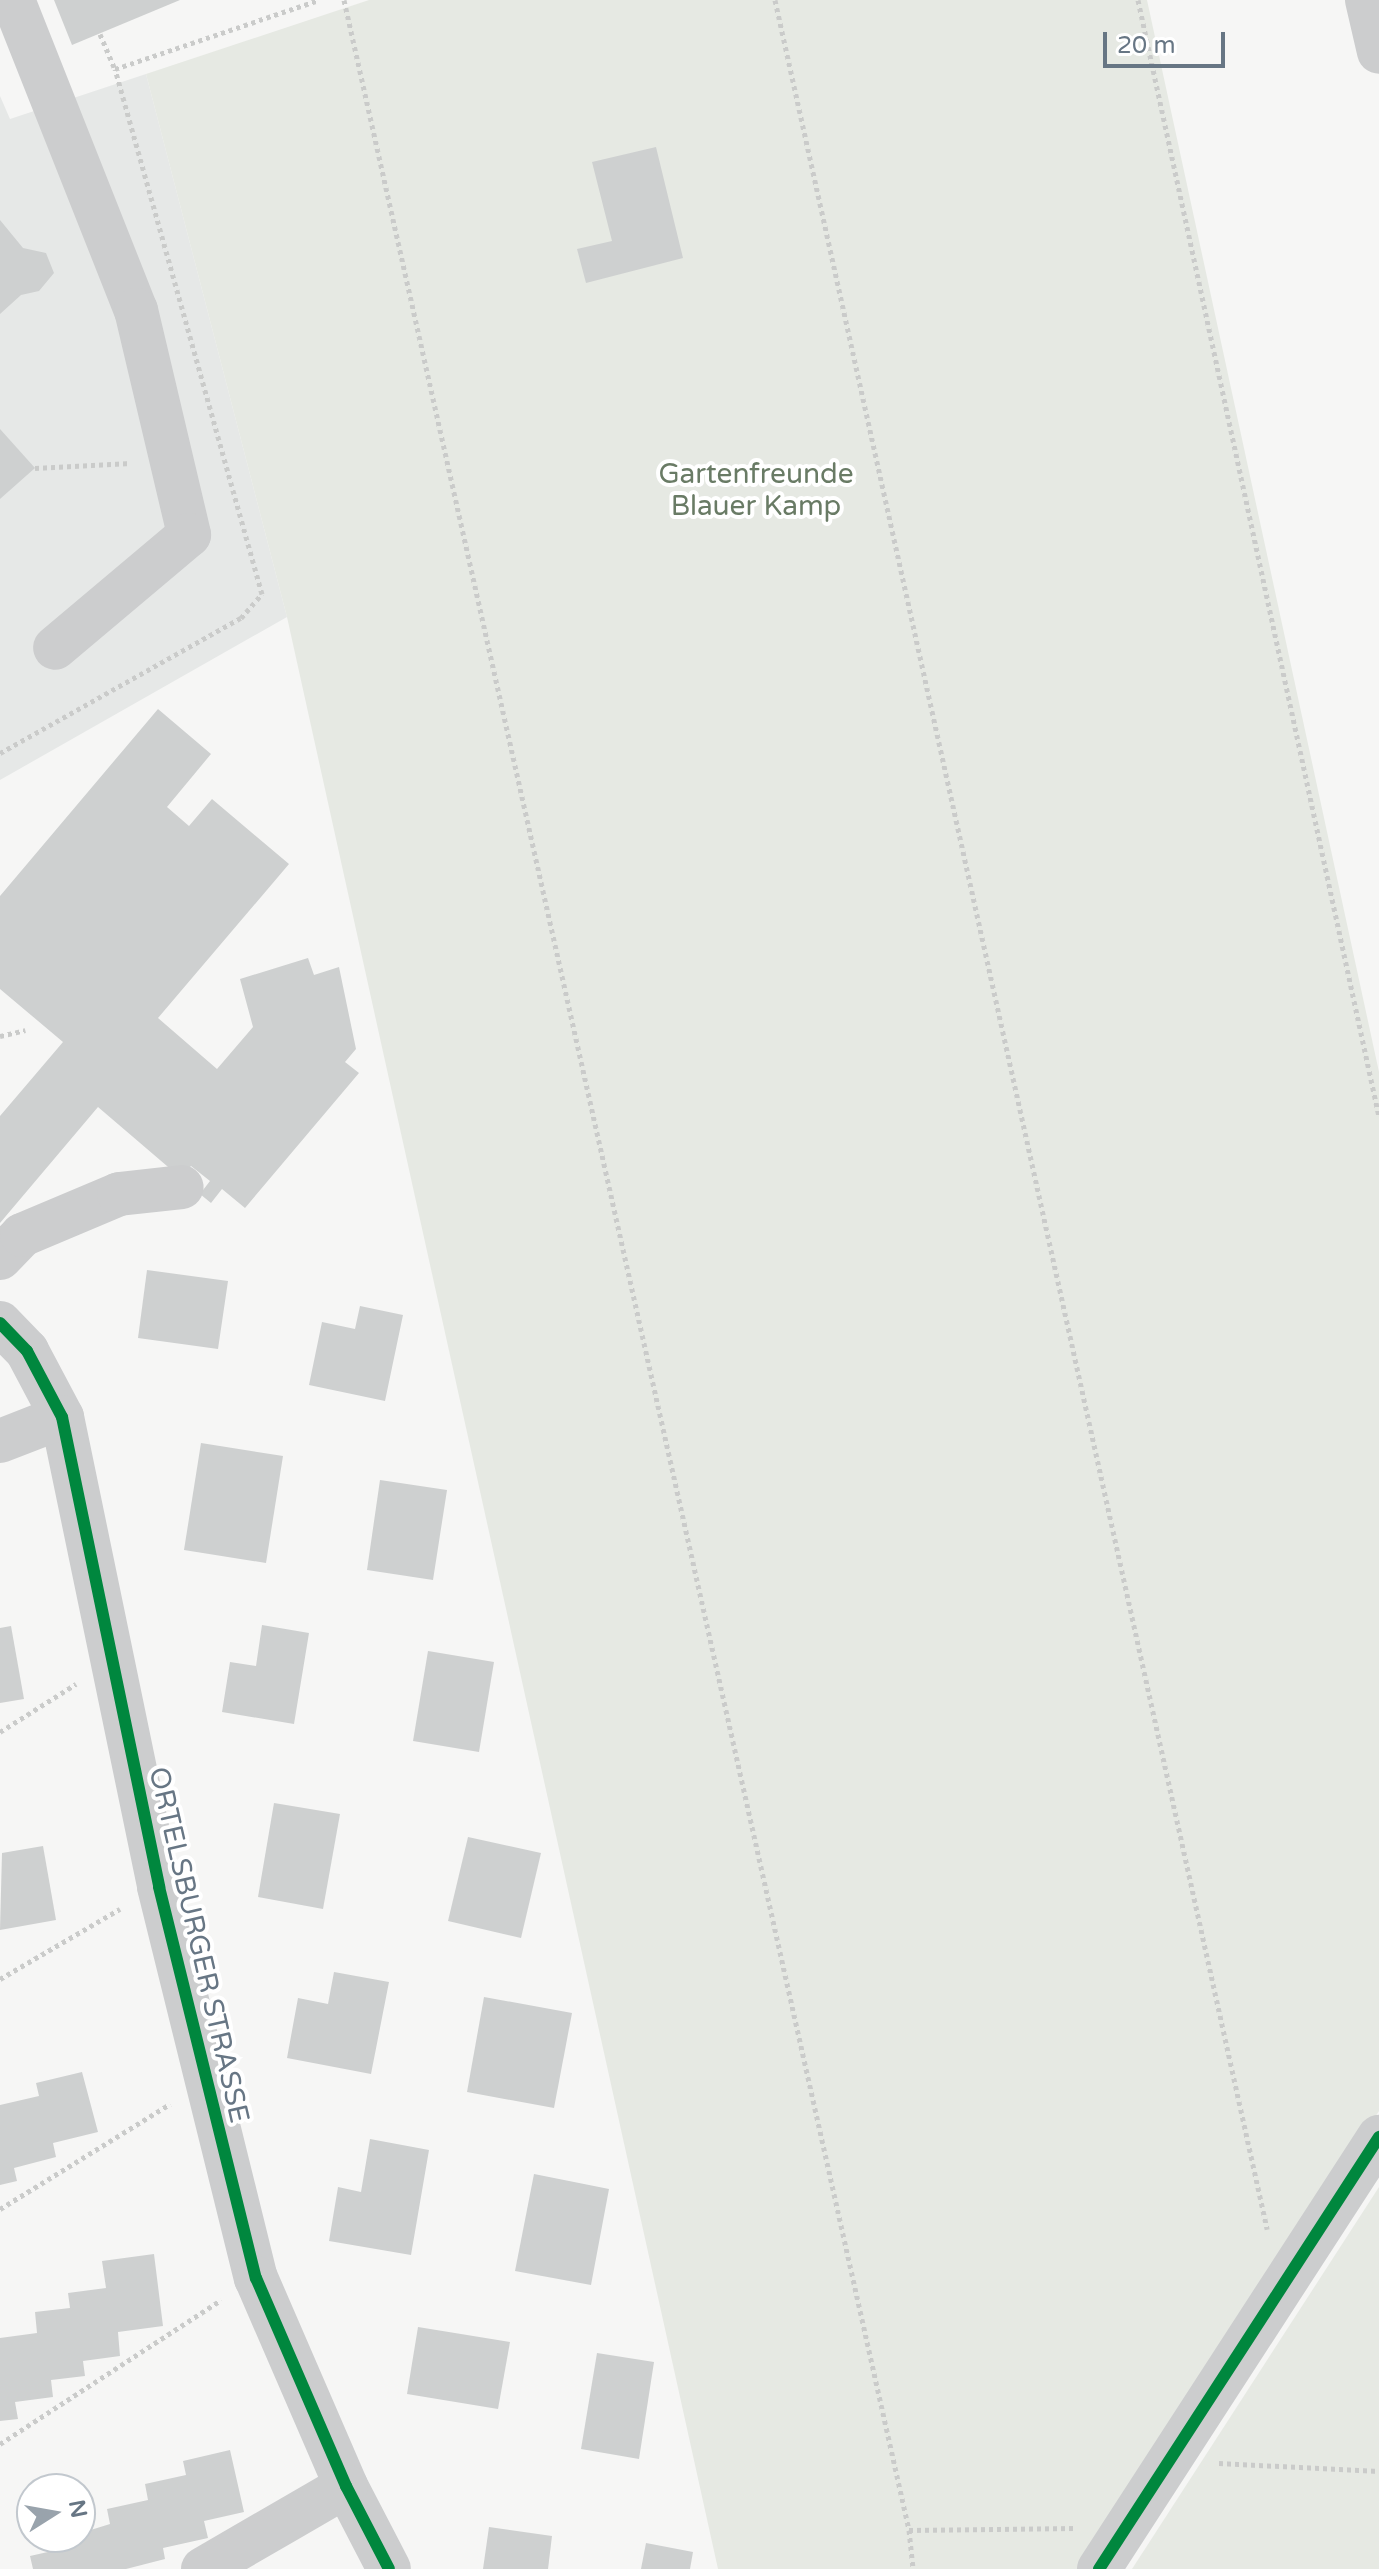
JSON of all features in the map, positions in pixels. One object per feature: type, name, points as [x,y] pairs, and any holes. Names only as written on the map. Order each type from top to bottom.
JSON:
[{"type":"street","points":[[13,0],[136,310],[189,535],[55,648]]},
{"type":"street","points":[[1367,0],[1379,52]]},
{"type":"street","points":[[0,1258],[22,1235],[119,1194],[182,1187]]},
{"type":"street","name":"ORTELSBURGER STRASSE","points":[[0,1323],[27,1351],[62,1417],[159,1887],[204,2083],[256,2278],[346,2486],[389,2569]]},
{"type":"street","points":[[0,1441],[62,1417]]},
{"type":"street","points":[[1099,2569],[1379,2137]]},
{"type":"street","points":[[203,2569],[346,2486]]},
{"type":"path","points":[[100,34],[115,69],[319,0]]},
{"type":"path","points":[[344,0],[909,2530],[913,2569]]},
{"type":"path","points":[[775,0],[1281,2292]]},
{"type":"path","points":[[1138,0],[1379,1117]]},
{"type":"path","points":[[35,468],[129,463]]},
{"type":"path","points":[[0,1036],[25,1030]]},
{"type":"path","points":[[0,1732],[114,1660]]},
{"type":"path","points":[[0,1979],[159,1887]]},
{"type":"path","points":[[0,2209],[204,2083]]},
{"type":"path","points":[[0,2444],[256,2278]]},
{"type":"path","points":[[1170,2461],[1379,2471]]},
{"type":"path","points":[[909,2530],[1126,2528]]},
{"type":"shaded area","points":[[146,74],[287,617],[0,780],[0,96],[10,119]]},
{"type":"green space","name":"Gartenfreunde Blauer Kamp","points":[[369,0],[1147,0],[1379,1072],[1379,2111],[1083,2569],[718,2569],[287,617],[146,74]]},
{"type":"green space","points":[[1379,2187],[1379,2569],[1132,2569]]},
{"type":"building","points":[[54,0],[180,0],[72,45]]},
{"type":"building","points":[[656,147],[683,258],[586,283],[577,249],[612,241],[592,162]]},
{"type":"building","points":[[0,220],[23,248],[46,253],[54,273],[39,291],[21,295],[0,314]]},
{"type":"building","points":[[0,429],[35,468],[0,499]]},
{"type":"building","points":[[158,709],[211,754],[167,807],[189,826],[212,799],[289,864],[158,1018],[217,1069],[253,1027],[240,979],[308,958],[314,975],[339,967],[356,1049],[345,1062],[359,1073],[245,1208],[222,1189],[211,1203],[200,1194],[210,1181],[191,1166],[181,1178],[98,1107],[0,1223],[0,1116],[63,1042],[0,989],[0,896]]},
{"type":"building","points":[[147,1270],[228,1281],[218,1349],[138,1338]]},
{"type":"building","points":[[360,1306],[403,1315],[385,1401],[309,1385],[322,1322],[355,1329]]},
{"type":"building","points":[[201,1443],[283,1456],[266,1563],[184,1550]]},
{"type":"building","points":[[380,1480],[447,1490],[433,1580],[367,1570]]},
{"type":"building","points":[[262,1625],[309,1633],[294,1724],[222,1712],[230,1662],[256,1666]]},
{"type":"building","points":[[11,1626],[24,1699],[0,1703],[0,1628]]},
{"type":"building","points":[[428,1651],[494,1662],[479,1752],[413,1741]]},
{"type":"building","points":[[274,1803],[340,1814],[323,1909],[258,1897]]},
{"type":"building","points":[[468,1837],[541,1853],[521,1938],[448,1921]]},
{"type":"building","points":[[43,1846],[56,1920],[0,1930],[2,1853]]},
{"type":"building","points":[[334,1972],[389,1982],[371,2074],[287,2058],[298,1998],[328,2004]]},
{"type":"building","points":[[484,1997],[572,2013],[554,2108],[467,2092]]},
{"type":"building","points":[[82,2072],[98,2132],[53,2143],[56,2157],[14,2168],[17,2181],[0,2185],[0,2105],[39,2096],[36,2083]]},
{"type":"building","points":[[370,2139],[429,2150],[411,2255],[329,2241],[338,2187],[361,2192]]},
{"type":"building","points":[[534,2174],[609,2189],[591,2285],[515,2271]]},
{"type":"building","points":[[154,2254],[163,2326],[118,2332],[120,2356],[83,2361],[85,2376],[51,2380],[53,2397],[15,2402],[18,2419],[0,2421],[0,2338],[37,2333],[35,2312],[70,2308],[68,2293],[106,2288],[102,2261]]},
{"type":"building","points":[[418,2327],[510,2342],[498,2409],[407,2394]]},
{"type":"building","points":[[597,2353],[654,2362],[639,2459],[581,2449]]},
{"type":"building","points":[[230,2450],[244,2512],[204,2521],[208,2538],[163,2548],[165,2559],[126,2569],[33,2569],[30,2556],[96,2553],[96,2528],[110,2524],[107,2509],[148,2500],[145,2484],[186,2475],[183,2461]]},
{"type":"building","points":[[489,2527],[552,2536],[548,2569],[483,2569]]},
{"type":"building","points":[[646,2543],[693,2552],[690,2569],[641,2569]]},
{"type":"cycle path","points":[[0,1323],[27,1351],[62,1417],[159,1887],[256,2278],[346,2486],[389,2569]]},
{"type":"cycle path","points":[[1099,2569],[1379,2137]]}]
